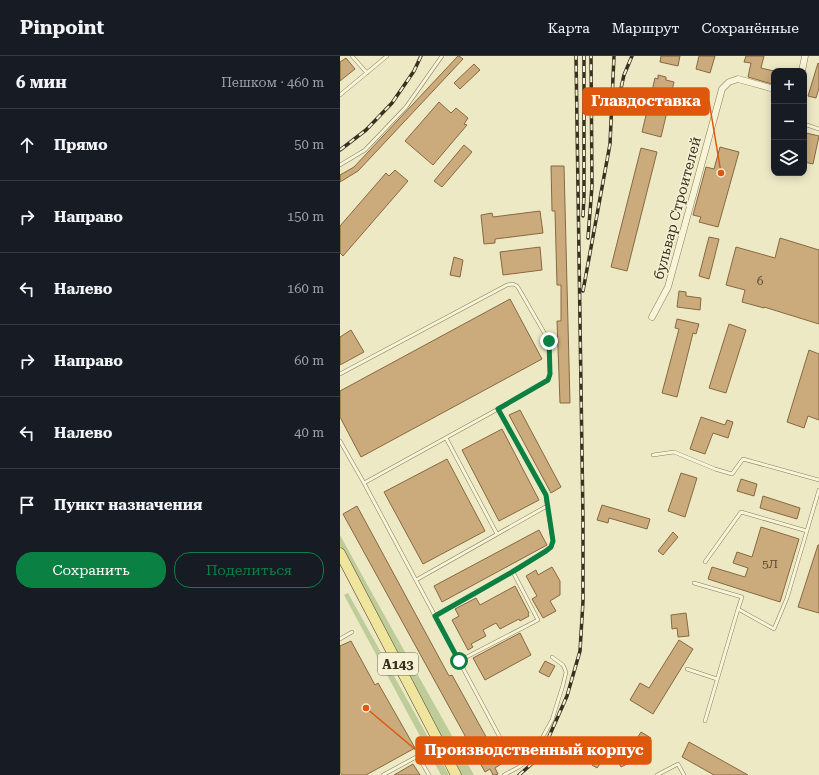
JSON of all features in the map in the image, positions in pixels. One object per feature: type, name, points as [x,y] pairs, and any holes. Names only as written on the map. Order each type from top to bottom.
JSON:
[{"type":"main road","name":"А143","points":[[340,553],[456,775]]},
{"type":"street","points":[[803,68],[805,56]]},
{"type":"street","name":"бульвар Строителей","points":[[652,316],[668,287],[722,89],[729,82],[738,79],[771,88]]},
{"type":"lane","points":[[352,56],[367,73]]},
{"type":"lane","points":[[340,95],[387,56]]},
{"type":"lane","points":[[340,165],[365,150],[406,106],[442,56]]},
{"type":"lane","points":[[807,125],[819,129]]},
{"type":"lane","points":[[340,374],[507,285],[513,284],[519,289],[549,341],[550,374],[548,380],[364,483]]},
{"type":"lane","points":[[435,616],[512,572],[546,551],[552,545],[553,541],[546,495],[498,409]]},
{"type":"lane","points":[[446,438],[498,534]]},
{"type":"lane","points":[[340,441],[511,758]]},
{"type":"lane","points":[[653,455],[674,452],[715,469],[732,474],[743,459],[819,480]]},
{"type":"lane","points":[[738,609],[774,629],[787,598],[819,490]]},
{"type":"lane","points":[[416,580],[548,506]]},
{"type":"lane","points":[[705,562],[741,512],[807,531]]},
{"type":"lane","points":[[459,661],[538,620],[512,572]]},
{"type":"lane","points":[[694,583],[742,597],[705,721]]},
{"type":"lane","points":[[340,639],[352,632]]},
{"type":"lane","points":[[504,775],[519,767],[531,758],[552,720],[566,672],[563,665],[552,657]]},
{"type":"lane","points":[[687,669],[718,679]]},
{"type":"lane","points":[[383,775],[418,756],[428,775]]},
{"type":"lane","points":[[657,775],[678,764],[684,775]]},
{"type":"green space","points":[[340,535],[474,775],[461,775],[411,684],[413,681],[340,546]]},
{"type":"green space","points":[[348,593],[449,775],[441,775],[344,595]]},
{"type":"building","points":[[458,56],[463,59],[358,171],[340,182],[340,175],[354,167]]},
{"type":"building","points":[[661,56],[680,56],[678,66],[660,62]]},
{"type":"building","points":[[699,56],[715,56],[710,73],[696,69]]},
{"type":"building","points":[[746,56],[764,56],[761,68],[771,70],[771,84],[748,77],[751,63],[744,62]]},
{"type":"building","points":[[346,58],[355,69],[340,81],[340,62]]},
{"type":"building","points":[[818,63],[819,88],[816,98],[808,96]]},
{"type":"building","points":[[474,64],[480,70],[460,89],[454,83]]},
{"type":"building","points":[[658,75],[666,77],[666,80],[674,82],[661,137],[642,132],[655,78],[658,79]]},
{"type":"building","points":[[439,102],[451,113],[456,108],[468,118],[464,124],[467,125],[433,165],[405,141]]},
{"type":"building","points":[[807,133],[819,136],[813,164],[807,163]]},
{"type":"building","points":[[464,145],[472,152],[442,187],[434,181]]},
{"type":"building","points":[[720,147],[739,152],[718,227],[699,222],[701,217],[693,215],[706,167],[714,169]]},
{"type":"building","points":[[641,148],[657,152],[627,271],[611,267]]},
{"type":"building","points":[[551,166],[564,166],[570,403],[560,403],[557,321],[561,321],[561,285],[557,285],[555,211],[552,211]]},
{"type":"building","points":[[395,170],[408,181],[343,256],[340,253],[340,226],[386,173],[389,176]]},
{"type":"building","points":[[540,211],[543,233],[495,239],[495,243],[484,244],[481,215],[492,213],[493,217]]},
{"type":"building","points":[[709,237],[719,239],[709,279],[699,276]]},
{"type":"building","points":[[780,238],[819,250],[819,324],[764,307],[742,302],[745,290],[726,285],[736,247],[775,258]]},
{"type":"building","points":[[540,247],[542,270],[503,275],[500,252]]},
{"type":"building","points":[[454,257],[463,260],[460,277],[450,275]]},
{"type":"building","points":[[679,291],[686,292],[686,296],[701,298],[700,310],[677,307]]},
{"type":"building","points":[[510,299],[542,359],[361,457],[340,417],[340,391]]},
{"type":"building","points":[[677,319],[699,324],[696,334],[693,333],[677,397],[662,393],[679,329],[675,328]]},
{"type":"building","points":[[729,324],[746,330],[726,393],[709,388]]},
{"type":"building","points":[[351,330],[364,352],[340,365],[340,337]]},
{"type":"building","points":[[809,350],[819,354],[819,420],[808,416],[804,428],[787,422]]},
{"type":"building","points":[[520,410],[561,487],[551,493],[509,415]]},
{"type":"building","points":[[701,417],[725,425],[727,420],[733,422],[728,438],[713,433],[705,454],[690,449]]},
{"type":"building","points":[[502,429],[539,500],[499,521],[462,450]]},
{"type":"building","points":[[447,459],[485,531],[423,564],[384,492]]},
{"type":"building","points":[[681,473],[697,478],[685,517],[668,511]]},
{"type":"building","points":[[741,479],[757,484],[754,496],[737,491]]},
{"type":"building","points":[[763,496],[800,508],[797,519],[760,508]]},
{"type":"building","points":[[602,505],[650,519],[647,529],[609,518],[608,523],[597,520]]},
{"type":"building","points":[[357,506],[449,676],[452,675],[501,764],[495,768],[498,774],[493,775],[490,769],[485,772],[343,514]]},
{"type":"building","points":[[761,527],[799,539],[780,602],[708,579],[712,567],[745,577],[748,568],[733,563],[737,552],[752,557]]},
{"type":"building","points":[[539,530],[547,545],[442,602],[434,586]]},
{"type":"building","points":[[673,532],[678,537],[663,555],[658,551]]},
{"type":"building","points":[[819,545],[819,613],[798,607]]},
{"type":"building","points":[[552,567],[560,581],[560,595],[550,601],[556,611],[543,618],[532,599],[537,596],[526,576],[536,570],[538,575]]},
{"type":"building","points":[[515,586],[529,613],[529,616],[520,621],[519,619],[500,629],[496,623],[483,630],[486,636],[471,644],[473,647],[468,650],[452,620],[459,616],[455,609],[476,598],[480,605]]},
{"type":"building","points":[[686,613],[689,636],[678,637],[677,628],[672,629],[671,615]]},
{"type":"building","points":[[520,633],[531,655],[485,680],[473,658]]},
{"type":"building","points":[[679,640],[693,649],[653,714],[630,700],[640,683],[649,688]]},
{"type":"building","points":[[351,641],[375,685],[378,683],[415,748],[366,775],[342,775],[340,772],[340,646]]},
{"type":"building","points":[[545,661],[555,666],[549,677],[539,672]]},
{"type":"building","points":[[641,732],[651,738],[643,751],[633,745]]},
{"type":"building","points":[[613,738],[622,745],[621,747],[629,763],[621,767],[611,749],[597,768],[592,765]]},
{"type":"building","points":[[689,742],[748,775],[714,775],[682,757]]},
{"type":"building","points":[[413,764],[420,775],[394,775]]},
{"type":"railway","points":[[340,150],[366,130],[392,103],[414,71],[421,56]]},
{"type":"railway","points":[[519,775],[535,761],[547,741],[567,696],[580,651],[583,601],[583,519],[576,56]]},
{"type":"railway","points":[[583,216],[584,56]]},
{"type":"railway","points":[[588,238],[592,186],[591,56]]},
{"type":"railway","points":[[583,291],[610,144],[614,56]]},
{"type":"railway","points":[[616,110],[624,75],[632,56]]},
{"type":"place","name":"Главдоставка","points":[[721,173]]},
{"type":"place","name":"Производственный корпус","points":[[366,708]]},
{"type":"route","points":[[459,661],[435,616],[512,572],[546,551],[552,545],[553,541],[546,495],[498,409],[548,380],[550,374],[549,341]]}]
